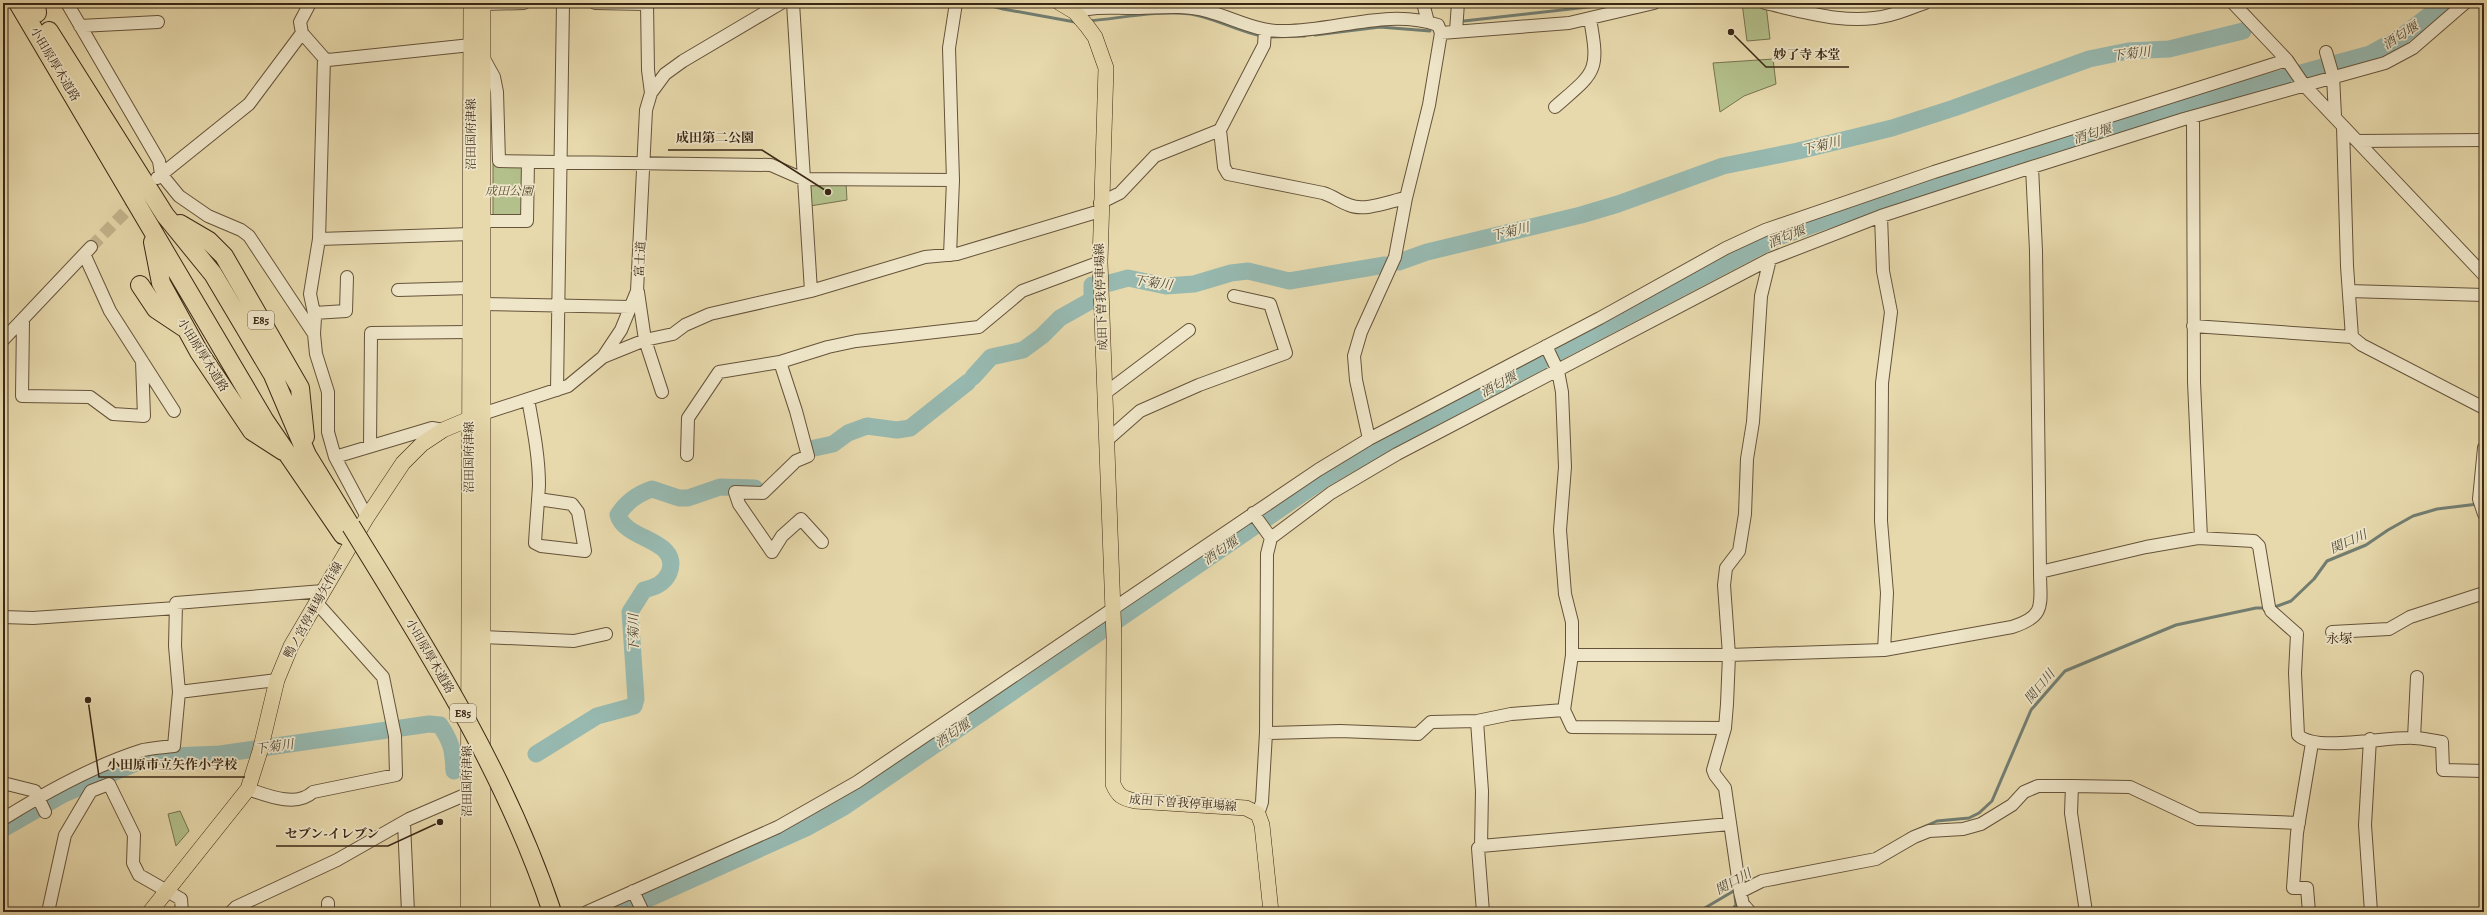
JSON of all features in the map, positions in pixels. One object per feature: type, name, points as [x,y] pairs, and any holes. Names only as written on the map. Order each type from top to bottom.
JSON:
[{"type":"highway","points":[[7,3],[111,158]]},
{"type":"highway","name":"小田原厚木道路","points":[[18,3],[111,158],[151,230],[265,421],[299,456],[461,710],[503,789],[552,912]]},
{"type":"highway","name":"小田原厚木道路","points":[[35,6],[165,215],[209,241],[224,256],[300,388],[299,456]]},
{"type":"highway","points":[[128,187],[128,212]]},
{"type":"highway","name":"小田原厚木道路","points":[[151,230],[161,283],[184,327],[252,431],[299,456]]},
{"type":"highway","points":[[140,285],[156,310],[184,327]]},
{"type":"highway","name":"小田原厚木道路","points":[[347,531],[450,715],[509,832],[540,912]]},
{"type":"main road","name":"沼田国府津線","points":[[468,912],[467,794],[471,45],[479,3]]},
{"type":"main road","name":"沼田国府津線","points":[[479,3],[483,57],[483,912]]},
{"type":"main road","name":"成田下曽我停車場線","points":[[1060,3],[1075,12],[1087,26],[1098,44],[1106,68],[1100,207],[1100,262],[1114,638],[1113,784],[1117,793],[1123,798],[1135,801],[1246,808],[1258,814]]},
{"type":"main road","name":"鴨ノ宮停車場矢作線","points":[[150,912],[248,789],[261,746],[277,680],[290,646],[367,517],[403,463],[422,444],[444,430],[469,419]]},
{"type":"main road","points":[[1258,814],[1262,825],[1271,912]]},
{"type":"street","points":[[67,3],[121,92],[159,162],[159,176],[192,207],[249,236],[314,334]]},
{"type":"street","points":[[159,176],[249,104],[301,27],[310,3]]},
{"type":"street","points":[[479,3],[524,3]]},
{"type":"street","points":[[557,390],[563,3]]},
{"type":"street","points":[[595,3],[647,4]]},
{"type":"street","points":[[651,93],[665,74],[683,61],[781,3]]},
{"type":"street","points":[[793,3],[811,291]]},
{"type":"street","points":[[950,255],[953,180],[949,48],[956,3]]},
{"type":"street","points":[[1423,3],[1428,22]]},
{"type":"street","points":[[1456,31],[1458,3]]},
{"type":"street","points":[[1440,33],[1569,23],[1654,3]]},
{"type":"street","points":[[1765,3],[1831,17],[1849,18],[1889,15],[1925,3]]},
{"type":"street","points":[[2232,3],[2287,61],[2304,85],[2484,275]]},
{"type":"street","points":[[1268,535],[1331,493],[1397,454],[1770,259],[1881,216],[2032,167],[2193,116],[2333,76],[2385,63],[2397,58],[2412,48],[2465,3]]},
{"type":"street","name":"富士道","points":[[469,419],[568,386],[603,357],[621,330],[638,291],[646,110],[651,93],[648,70],[647,4]]},
{"type":"street","points":[[1075,12],[1092,7],[1182,6],[1208,11],[1265,35],[1378,20],[1428,22],[1438,25],[1440,33],[1429,105],[1406,198],[1395,257],[1361,332],[1354,356],[1356,380],[1369,439]]},
{"type":"street","points":[[1555,107],[1585,81],[1594,68],[1596,56],[1590,19]]},
{"type":"street","points":[[80,26],[158,22]]},
{"type":"street","points":[[301,27],[324,58],[328,60],[471,45]]},
{"type":"street","points":[[1265,35],[1264,45],[1220,130],[1224,167],[1228,174],[1323,193],[1350,206],[1360,207],[1406,198]]},
{"type":"street","points":[[2326,52],[2333,76],[2335,116]]},
{"type":"street","points":[[483,57],[494,77],[497,92],[499,161],[644,165],[771,165],[803,179],[953,180]]},
{"type":"street","points":[[324,58],[319,239],[311,288],[314,313],[314,334],[316,354],[328,392],[328,432],[335,457],[367,517]]},
{"type":"street","points":[[587,912],[778,828],[812,809],[857,782],[1318,470],[1369,439],[1546,346],[1726,248],[1765,230],[1934,172],[2287,61]]},
{"type":"street","points":[[2193,116],[2194,326],[2201,538]]},
{"type":"street","points":[[2343,126],[2352,337]]},
{"type":"street","points":[[603,357],[645,340],[673,334],[685,325],[710,314],[811,291],[925,256],[950,255],[1014,238],[1100,207],[1124,189],[1155,156],[1220,130]]},
{"type":"street","points":[[2357,141],[2484,140]]},
{"type":"street","points":[[483,221],[528,221],[528,162]]},
{"type":"street","points":[[1572,654],[1729,655],[1884,650],[2012,626],[2031,620],[2040,605],[2036,251],[2032,167]]},
{"type":"street","points":[[1881,216],[1883,271],[1891,312],[1882,383],[1881,521],[1887,593],[1884,650]]},
{"type":"street","points":[[319,239],[471,234]]},
{"type":"street","points":[[3,340],[24,312],[88,251],[110,311],[174,411]]},
{"type":"street","points":[[1750,912],[1743,904],[1739,888],[1725,788],[1715,775],[1714,770],[1725,728],[1729,655],[1724,584],[1726,568],[1739,551],[1745,514],[1747,459],[1752,422],[1761,296],[1770,259]]},
{"type":"street","points":[[687,455],[688,418],[719,372],[780,362],[828,347],[856,341],[979,327],[1022,291],[1100,262]]},
{"type":"street","points":[[314,313],[346,310],[347,277]]},
{"type":"street","points":[[398,290],[470,288]]},
{"type":"street","points":[[638,291],[645,340],[662,392]]},
{"type":"street","points":[[2349,292],[2484,294]]},
{"type":"street","points":[[1106,440],[1140,411],[1199,385],[1286,353],[1270,304],[1234,296]]},
{"type":"street","points":[[483,304],[558,304],[631,307]]},
{"type":"street","points":[[24,312],[22,396],[90,397],[113,414],[144,416],[142,361]]},
{"type":"street","points":[[2194,326],[2352,337],[2362,345],[2484,408]]},
{"type":"street","points":[[1104,394],[1190,330]]},
{"type":"street","points":[[370,446],[371,333],[469,332]]},
{"type":"street","points":[[1546,346],[1558,371],[1562,392],[1565,467],[1560,530],[1565,594],[1572,622],[1572,654],[1564,710],[1572,727],[1725,728]]},
{"type":"street","points":[[780,362],[796,411],[808,456],[796,462],[763,493],[735,492],[739,504],[772,552],[787,531],[801,519],[822,542]]},
{"type":"street","points":[[528,399],[536,447],[538,499],[534,543],[541,546],[585,551],[578,512],[572,504],[538,499]]},
{"type":"street","points":[[335,457],[432,428],[444,430]]},
{"type":"street","points":[[2481,507],[2484,448]]},
{"type":"street","points":[[1253,513],[1268,535],[1266,733],[1262,802],[1258,814]]},
{"type":"street","points":[[2040,572],[2146,547],[2201,538],[2254,541],[2259,546],[2270,609],[2297,634],[2295,673],[2298,735],[2312,743],[2350,743],[2370,739],[2414,738],[2442,742],[2443,770],[2484,771]]},
{"type":"street","points":[[2332,632],[2390,629],[2410,616],[2484,593]]},
{"type":"street","points":[[3,819],[42,804],[144,750],[174,746],[179,692],[175,646],[176,603],[319,596],[382,677],[395,736],[396,775],[313,792],[301,798],[280,799],[248,789]]},
{"type":"street","points":[[3,618],[33,618],[176,608]]},
{"type":"street","points":[[483,637],[574,641],[606,634]]},
{"type":"street","points":[[2414,738],[2417,677]]},
{"type":"street","points":[[179,692],[277,680]]},
{"type":"street","points":[[1266,733],[1340,731],[1418,734],[1431,722],[1477,722],[1511,714],[1564,710]]},
{"type":"street","points":[[1477,722],[1482,791],[1481,846],[1478,848],[1483,912]]},
{"type":"street","points":[[2370,739],[2365,825],[2371,912]]},
{"type":"street","points":[[2308,912],[2307,888],[2293,888],[2299,823],[2312,743]]},
{"type":"street","points":[[3,783],[35,791],[42,804]]},
{"type":"street","points":[[48,912],[65,835],[91,791],[109,784],[134,835],[133,863],[135,870],[139,875],[181,899],[182,912]]},
{"type":"street","points":[[1739,888],[1762,881],[1876,859],[1914,837],[1929,831],[1963,829],[1981,824],[2012,806],[2024,792],[2038,786],[2130,787],[2198,819],[2299,823]]},
{"type":"street","points":[[2072,786],[2071,813],[2086,912]]},
{"type":"street","points":[[231,912],[236,907],[337,860],[404,823],[467,794]]},
{"type":"street","points":[[404,823],[408,912]]},
{"type":"street","points":[[1481,846],[1730,824]]},
{"type":"street","points":[[633,891],[643,912]]},
{"type":"green space","points":[[1742,3],[1766,5],[1770,39],[1747,41]]},
{"type":"green space","points":[[1773,59],[1776,84],[1744,96],[1720,112],[1713,63]]},
{"type":"green space","name":"成田公園","points":[[493,164],[525,165],[525,218],[493,218]]},
{"type":"green space","points":[[846,183],[847,200],[810,206],[808,184]]},
{"type":"green space","points":[[180,811],[189,831],[176,846],[168,814]]},
{"type":"waterway","points":[[981,3],[1003,9],[1075,22]]},
{"type":"waterway","points":[[1464,21],[1623,3]]},
{"type":"waterway","points":[[1807,3],[1836,6],[1883,3]]},
{"type":"waterway","name":"酒匂堰","points":[[619,912],[806,828],[844,807],[1324,479],[1393,439],[1778,237],[2006,159],[2177,107],[2370,54],[2401,37],[2445,3]]},
{"type":"waterway","points":[[1089,21],[1166,13],[1191,14],[1209,18],[1262,36]]},
{"type":"waterway","points":[[1315,35],[1380,27],[1430,31]]},
{"type":"waterway","name":"下菊川","points":[[1399,262],[1427,252],[1581,215],[1618,204],[1723,166],[1798,151],[1892,128],[1954,108],[2089,59],[2128,51],[2169,49],[2243,31]]},
{"type":"waterway","points":[[1267,37],[1305,36]]},
{"type":"waterway","name":"下菊川","points":[[1110,283],[1128,278],[1166,286],[1194,284],[1231,273],[1248,271],[1289,281],[1385,265]]},
{"type":"waterway","name":"下菊川","points":[[973,377],[991,357],[1023,350],[1042,336],[1060,318],[1092,300],[1092,285]]},
{"type":"waterway","name":"下菊川","points":[[810,449],[833,444],[848,433],[867,426],[897,430],[910,428],[968,382]]},
{"type":"waterway","name":"下菊川","points":[[536,754],[597,716],[634,706],[636,699],[630,612],[644,590],[665,580],[669,573],[671,562],[668,553],[623,524],[618,515],[628,502],[641,493],[652,489],[679,498],[688,498],[720,487],[755,488]]},
{"type":"waterway","name":"関口川","points":[[2272,608],[2291,601],[2314,579],[2327,561],[2366,545],[2388,530],[2413,516],[2437,509],[2478,504]]},
{"type":"waterway","name":"関口川","points":[[1908,834],[1937,821],[1969,818],[1979,813],[1992,801],[2031,710],[2065,671],[2176,625],[2256,608],[2267,608]]},
{"type":"waterway","name":"下菊川","points":[[3,829],[64,794],[150,757],[220,754],[429,724],[440,725],[447,737],[452,752],[454,771]]},
{"type":"waterway","name":"関口川","points":[[1698,912],[1737,889]]},
{"type":"waterway","points":[[1730,912],[1736,905],[1735,896]]},
{"type":"tunnel","points":[[91,247],[140,197]]},
{"type":"place","name":"妙了寺 本堂","points":[[1731,32]]},
{"type":"place","name":"成田第二公園","points":[[828,192]]},
{"type":"place","name":"小田原市立矢作小学校","points":[[88,700]]},
{"type":"place","name":"セブン-イレブン","points":[[440,822]]},
{"type":"district","name":"永塚","points":[[2339,638]]}]
